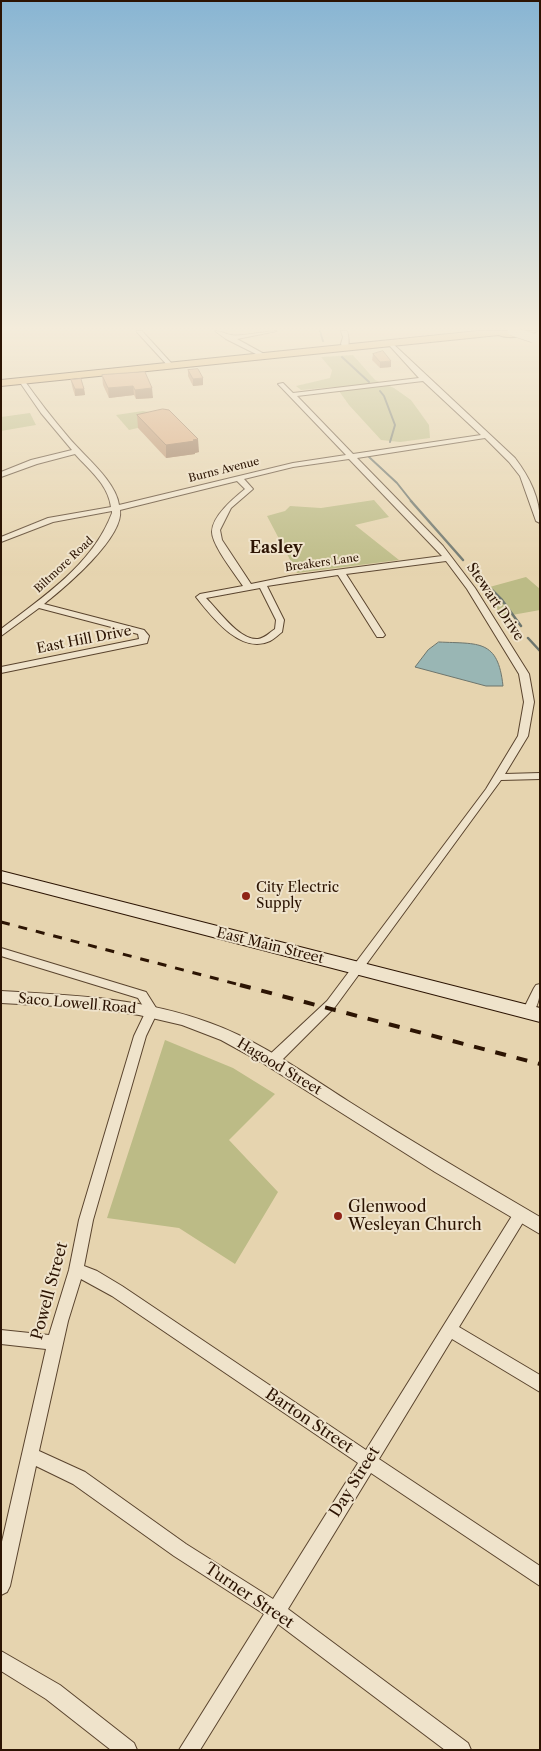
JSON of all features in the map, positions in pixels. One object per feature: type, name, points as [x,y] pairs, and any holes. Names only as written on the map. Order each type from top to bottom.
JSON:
[{"type":"main road","name":"East Main Street","points":[[1,876],[534,1013]]},
{"type":"street","points":[[43,413],[106,484],[116,499],[117,508]]},
{"type":"street","name":"Stewart Drive","points":[[272,1061],[327,1009],[500,777],[523,736],[528,708],[528,691],[524,674],[471,588],[447,558],[309,413]]},
{"type":"street","points":[[462,413],[512,460],[536,488],[534,505],[540,521]]},
{"type":"street","name":"Burns Avenue","points":[[1,540],[50,520],[117,508],[293,465],[487,436]]},
{"type":"street","points":[[1,475],[34,462],[76,451]]},
{"type":"street","points":[[239,478],[249,489],[228,507],[216,530],[218,540],[248,587]]},
{"type":"street","name":"Biltmore Road","points":[[1,633],[37,605],[100,548],[116,521],[117,508]]},
{"type":"street","name":"Breakers Lane","points":[[262,584],[280,620],[280,630],[272,638],[257,641],[232,633],[200,597],[262,584],[447,558]]},
{"type":"street","points":[[340,572],[380,635]]},
{"type":"street","name":"East Hill Drive","points":[[1,670],[144,641],[140,632],[37,605]]},
{"type":"street","points":[[500,777],[540,776]]},
{"type":"street","points":[[1,952],[142,995],[152,1011]]},
{"type":"street","points":[[534,1013],[540,988]]},
{"type":"street","name":"Saco Lowell Road","points":[[1,997],[86,1002],[152,1011]]},
{"type":"street","name":"Hagood Street","points":[[152,1011],[186,1020],[223,1034],[272,1061],[540,1226]]},
{"type":"street","name":"Powell Street","points":[[1,1586],[55,1343],[76,1270],[86,1220],[137,1045],[152,1011]]},
{"type":"street","name":"Day Street","points":[[189,1750],[276,1612],[367,1460],[402,1409],[520,1215]]},
{"type":"street","name":"Barton Street","points":[[76,1270],[92,1276],[117,1290],[540,1577]]},
{"type":"street","points":[[450,1330],[540,1384]]},
{"type":"street","points":[[1,1336],[55,1343]]},
{"type":"street","name":"Turner Street","points":[[30,1455],[79,1478],[180,1550],[276,1612],[461,1750]]},
{"type":"street","points":[[1,1660],[53,1692],[127,1750]]},
{"type":"shaded area","points":[[30,413],[36,425],[1,431],[1,417]]},
{"type":"shaded area","points":[[150,413],[159,423],[129,430],[116,415]]},
{"type":"shaded area","points":[[356,413],[420,413],[429,425],[430,438],[400,442],[381,440]]},
{"type":"shaded area","points":[[374,500],[389,517],[355,525],[399,560],[297,573],[267,516],[285,511],[290,506],[321,508]]},
{"type":"shaded area","points":[[526,577],[540,589],[540,610],[501,617],[486,588]]},
{"type":"shaded area","points":[[165,1040],[233,1068],[275,1094],[229,1140],[278,1192],[235,1264],[179,1228],[107,1218]]},
{"type":"water","points":[[439,642],[476,644],[484,647],[497,660],[503,686],[486,686],[415,667],[428,650]]},
{"type":"building","points":[[147,413],[172,413],[198,439],[166,445],[137,415]]},
{"type":"waterway","points":[[390,413],[395,425],[390,442]]},
{"type":"waterway","points":[[369,457],[397,483],[412,502]]},
{"type":"waterway","points":[[411,501],[463,560]]},
{"type":"waterway","points":[[474,572],[502,600],[521,626]]},
{"type":"waterway","points":[[528,638],[540,651]]},
{"type":"railway","points":[[1,922],[244,986]]},
{"type":"railway","points":[[240,985],[540,1064]]},
{"type":"place","name":"City Electric Supply","points":[[246,896]]},
{"type":"place","name":"Glenwood Wesleyan Church","points":[[338,1216]]},
{"type":"district","name":"Easley","points":[[276,548]]}]
